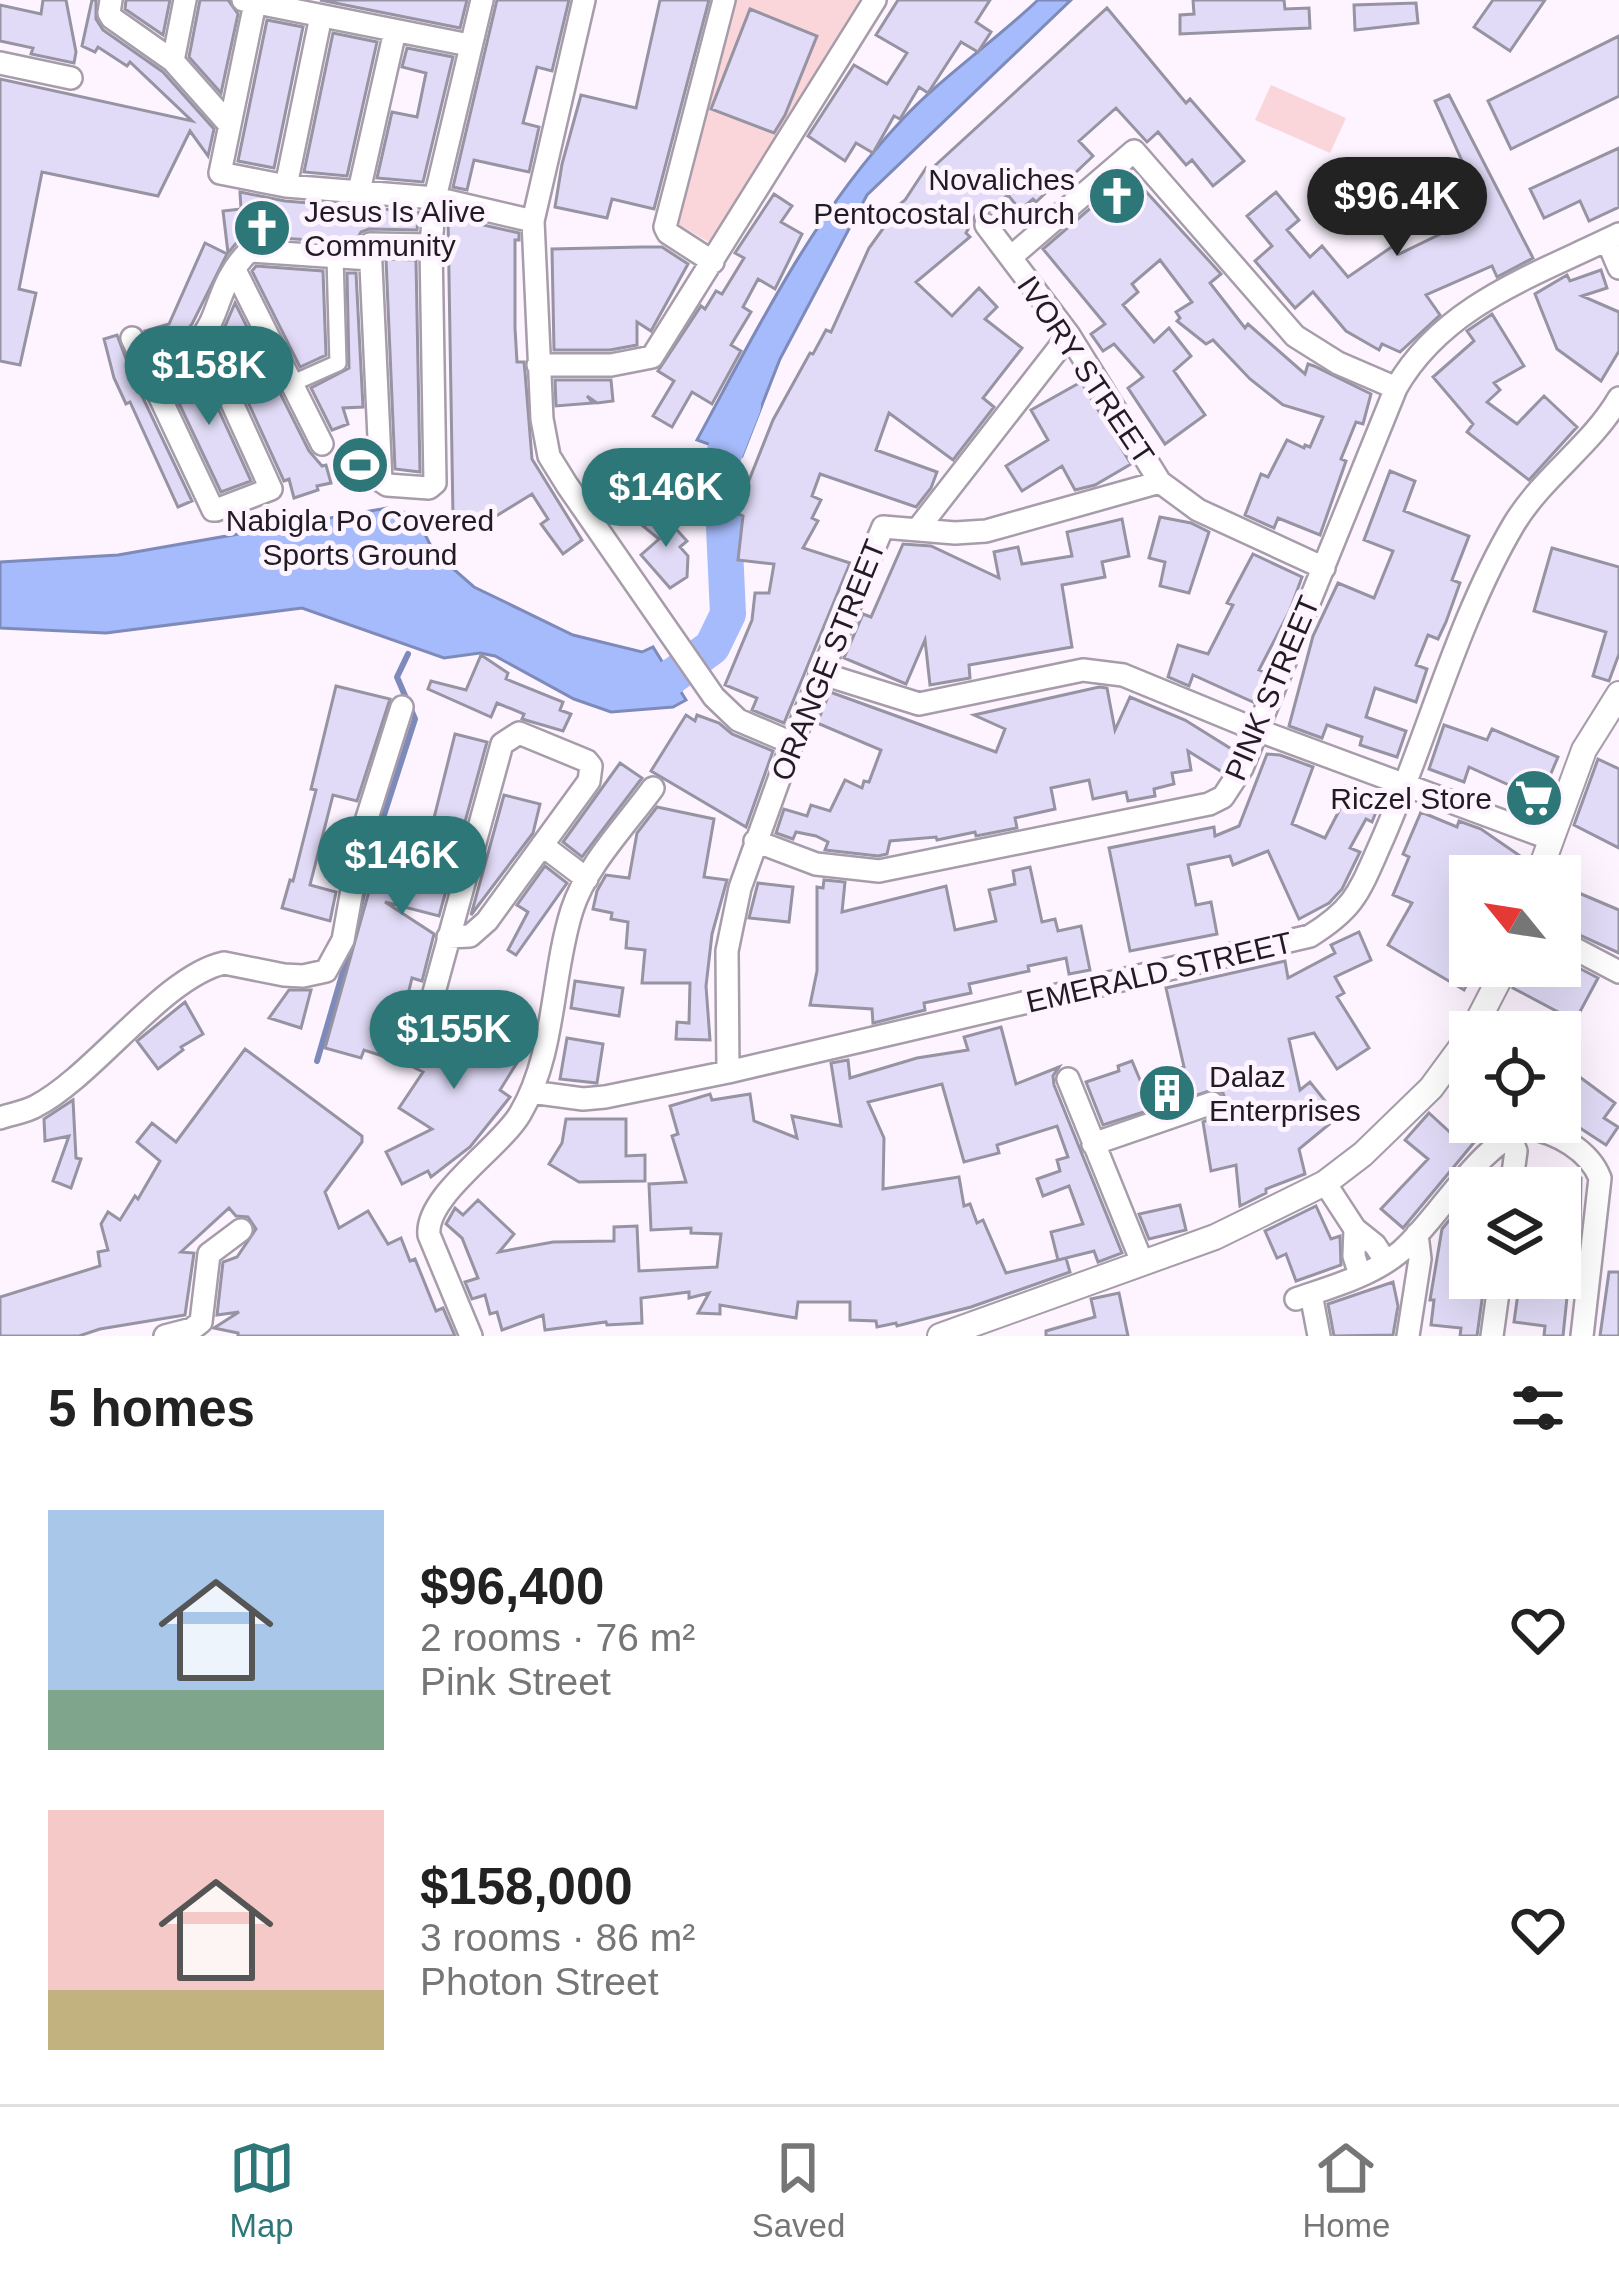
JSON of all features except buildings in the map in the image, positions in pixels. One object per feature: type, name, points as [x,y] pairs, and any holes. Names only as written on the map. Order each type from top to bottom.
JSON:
[{"type":"street","points":[[111,0],[112,18],[173,62],[228,123]]},
{"type":"street","points":[[173,62],[185,0]]},
{"type":"street","points":[[370,251],[381,481],[429,488],[435,484],[431,245],[435,197],[482,0]]},
{"type":"street","points":[[584,0],[533,220],[538,365],[549,456],[724,709],[792,743]]},
{"type":"street","points":[[713,262],[665,227],[724,0]]},
{"type":"street","points":[[538,365],[611,364],[652,357],[875,0]]},
{"type":"street","points":[[469,45],[249,1],[220,172],[286,186],[435,197],[533,220]]},
{"type":"street","points":[[286,186],[321,16]]},
{"type":"street","points":[[359,190],[395,31]]},
{"type":"street","points":[[0,64],[71,78]]},
{"type":"street","points":[[1010,257],[1135,151],[1295,336],[1338,363],[1396,388]]},
{"type":"street","name":"IVORY STREET","points":[[986,226],[1069,335],[1160,482],[1198,510],[1324,568]]},
{"type":"street","points":[[1613,237],[1619,268]]},
{"type":"street","name":"PINK STREET","points":[[755,841],[816,865],[879,871],[1209,804],[1232,786],[1396,388],[1427,342],[1517,283],[1613,237]]},
{"type":"street","points":[[146,370],[166,364],[203,339],[235,270],[249,251],[335,257],[431,245]]},
{"type":"street","points":[[293,383],[338,363],[335,257]]},
{"type":"street","points":[[235,270],[322,445]]},
{"type":"street","points":[[916,530],[1069,335]]},
{"type":"street","points":[[132,338],[213,510],[271,489],[203,339]]},
{"type":"street","name":"EMERALD STREET","points":[[531,1092],[584,1099],[728,1072],[1310,936],[1340,917],[1355,900],[1407,785],[1490,569],[1514,524],[1539,487],[1597,431],[1619,398]]},
{"type":"street","name":"ORANGE STREET","points":[[728,1072],[728,951],[740,888],[792,743],[883,527],[986,531],[1160,482]]},
{"type":"street","points":[[820,673],[919,704],[1096,669],[1123,675],[1257,730],[1551,838]]},
{"type":"street","points":[[1545,855],[1589,739],[1619,694]]},
{"type":"street","points":[[0,1118],[36,1106],[212,966],[224,963],[304,976],[326,971],[343,940],[362,834],[402,707]]},
{"type":"street","points":[[427,1018],[448,937],[502,744],[519,733],[581,757],[591,766],[589,781],[542,845],[478,930],[470,936],[448,937]]},
{"type":"street","points":[[471,1336],[429,1235],[429,1219],[439,1202],[505,1136],[531,1092],[569,922],[587,879],[652,788]]},
{"type":"street","points":[[542,845],[587,879]]},
{"type":"street","points":[[1581,951],[1619,972]]},
{"type":"street","points":[[940,1336],[1252,1222],[1325,1183],[1363,1154],[1431,1088],[1449,1064]]},
{"type":"street","points":[[1068,1079],[1142,1262]]},
{"type":"street","points":[[1093,1144],[1212,1103]]},
{"type":"street","points":[[1318,1336],[1304,1297],[1386,1262],[1504,1143]]},
{"type":"street","points":[[1566,1143],[1595,1165],[1600,1178],[1582,1336]]},
{"type":"street","points":[[1325,1183],[1354,1229],[1375,1245],[1386,1262]]},
{"type":"street","points":[[1354,1229],[1360,1276]]},
{"type":"street","points":[[165,1336],[202,1322],[208,1254],[241,1230]]},
{"type":"street","points":[[1408,1336],[1420,1259],[1417,1234]]},
{"type":"street","points":[[1492,1336],[1497,1299]]},
{"type":"shaded area","points":[[734,0],[863,0],[712,244],[678,224]]},
{"type":"shaded area","points":[[1271,85],[1346,118],[1330,153],[1255,120]]},
{"type":"water","points":[[1038,0],[1071,0],[867,195],[780,359],[742,456],[697,440],[788,274],[840,195],[900,122]]},
{"type":"water","points":[[387,508],[415,515],[434,552],[474,587],[573,635],[642,652],[653,647],[686,700],[673,707],[611,712],[574,699],[495,656],[444,658],[302,608],[106,633],[0,628],[0,562],[118,555]]},
{"type":"waterway","points":[[628,683],[659,686],[712,647],[728,614],[721,462],[743,406]]},
{"type":"waterway","points":[[356,925],[373,849],[415,719],[397,677],[408,654]]},
{"type":"waterway","points":[[317,1061],[351,944]]},
{"type":"place","name":"Novaliches Pentocostal Church","points":[[1117,196]]},
{"type":"place","name":"Jesus Is Alive Community","points":[[262,228]]},
{"type":"place","name":"Nabigla Po Covered Sports Ground","points":[[360,465]]},
{"type":"place","name":"Riczel Store","points":[[1534,798]]},
{"type":"place","name":"Dalaz Enterprises","points":[[1167,1093]]}]
